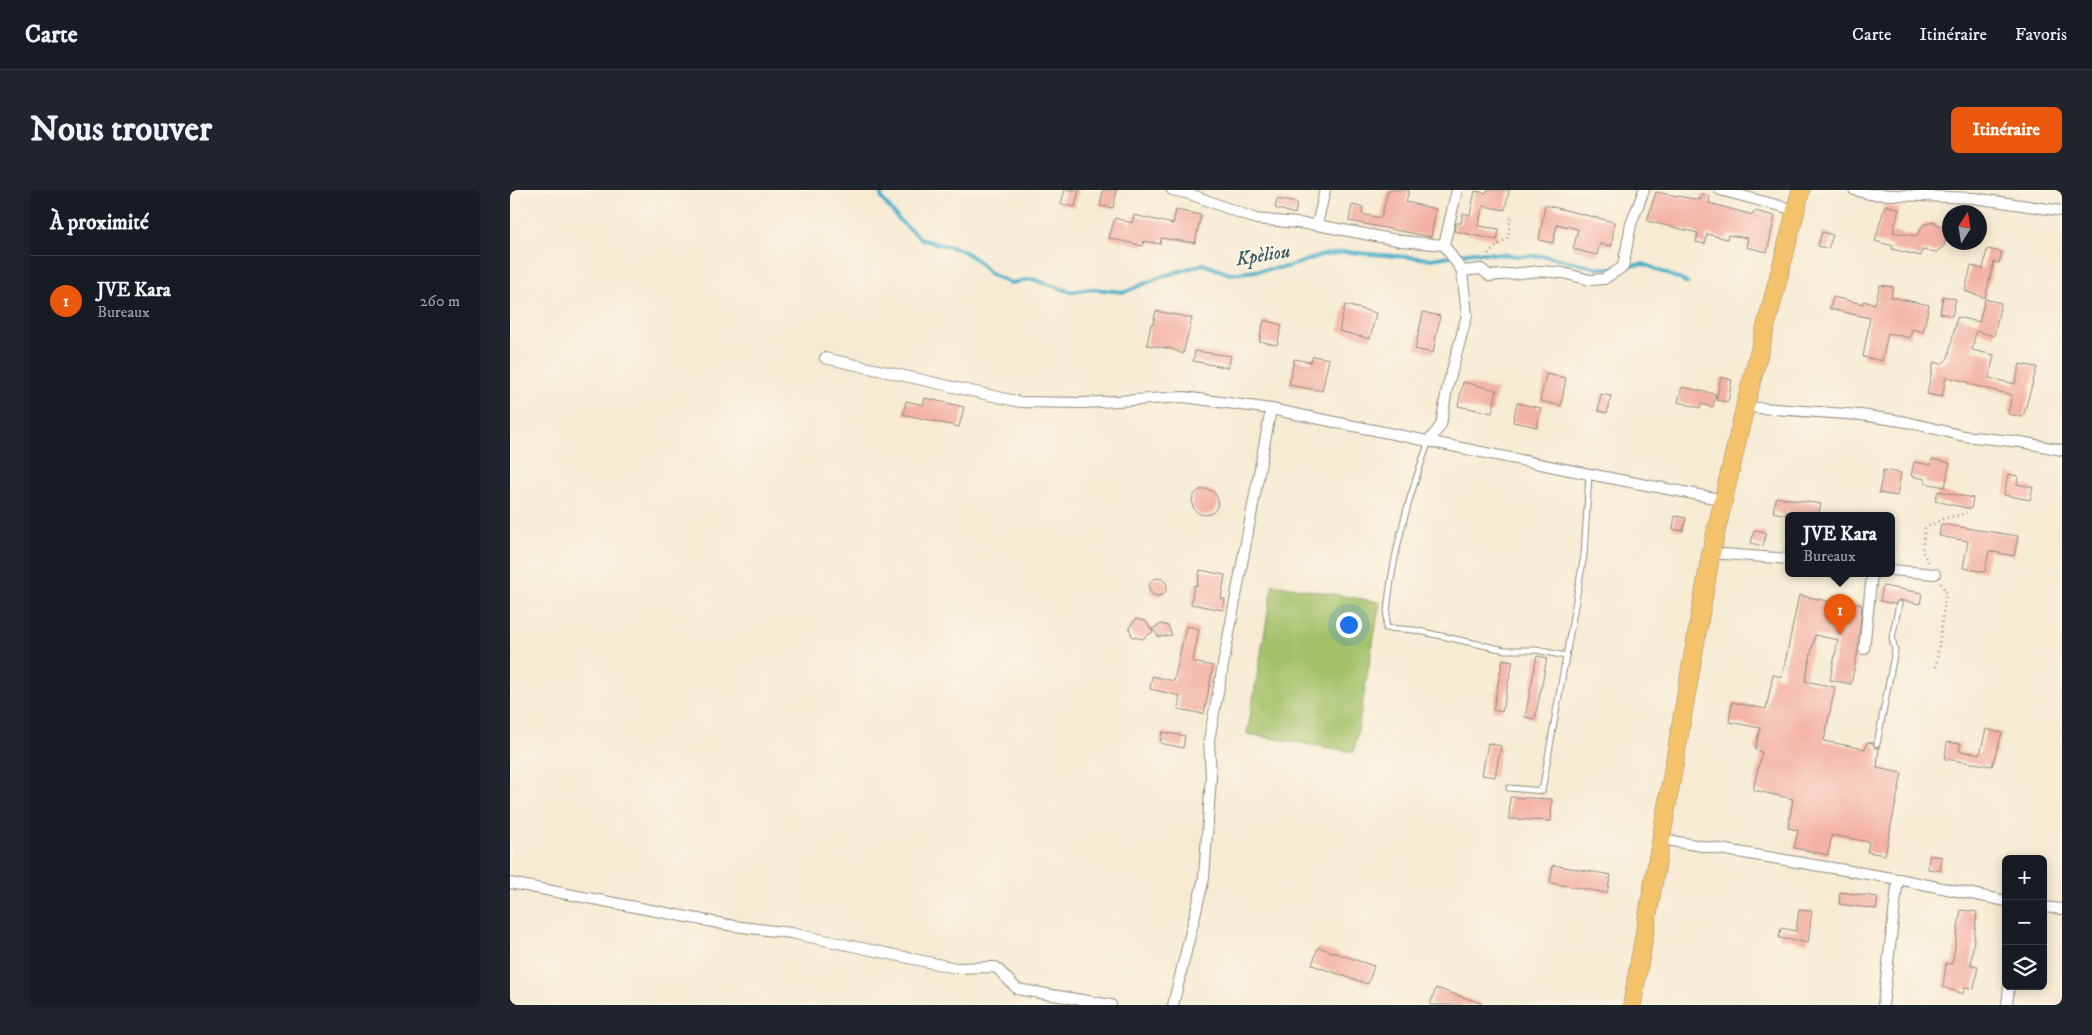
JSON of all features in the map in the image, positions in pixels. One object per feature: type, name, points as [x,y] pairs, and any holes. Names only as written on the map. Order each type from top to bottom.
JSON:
[{"type":"highway","points":[[1632,1005],[1711,553],[1725,500],[1745,407],[1794,210],[1801,190]]},
{"type":"street","points":[[1172,190],[1190,194],[1256,219],[1317,225],[1446,247]]},
{"type":"street","points":[[1317,225],[1325,190]]},
{"type":"street","points":[[1428,441],[1441,425],[1447,389],[1467,315],[1459,267],[1446,247],[1457,190]]},
{"type":"street","points":[[1459,267],[1481,269],[1490,276],[1541,271],[1590,280],[1604,279],[1624,267],[1631,224],[1644,190]]},
{"type":"street","points":[[1720,190],[1794,210]]},
{"type":"street","points":[[1854,190],[1870,194],[1974,198],[2062,211]]},
{"type":"street","points":[[825,358],[1020,402],[1084,404],[1184,396],[1271,409],[1725,500]]},
{"type":"street","points":[[1745,407],[1861,415],[1907,422],[1964,436],[2021,442],[2062,450]]},
{"type":"street","points":[[1173,1005],[1204,878],[1211,777],[1209,740],[1271,409]]},
{"type":"street","points":[[1711,553],[1785,559]]},
{"type":"street","points":[[1895,570],[1935,574]]},
{"type":"street","points":[[1864,649],[1872,577]]},
{"type":"street","points":[[1660,839],[1898,879],[2002,900]]},
{"type":"street","points":[[1883,1005],[1898,879]]},
{"type":"street","points":[[510,882],[734,926],[790,933],[956,968],[996,967],[1017,989],[1112,1005]]},
{"type":"street","points":[[2047,907],[2062,909]]},
{"type":"street","points":[[2007,1005],[2009,990]]},
{"type":"lane","points":[[1428,441],[1405,514],[1387,606],[1386,628],[1414,630],[1505,650],[1536,650],[1566,656]]},
{"type":"lane","points":[[1509,788],[1542,791],[1584,555],[1589,474]]},
{"type":"lane","points":[[1878,744],[1895,650],[1892,638],[1898,604]]},
{"type":"path","points":[[1481,269],[1489,253],[1510,234],[1512,215]]},
{"type":"path","points":[[1936,667],[1946,592],[1922,551],[1925,528],[1943,519],[1967,513]]},
{"type":"green space","points":[[1273,584],[1380,602],[1354,752],[1247,734]]},
{"type":"building","points":[[1065,190],[1079,190],[1075,207],[1061,204]]},
{"type":"building","points":[[1103,190],[1117,190],[1113,208],[1100,206]]},
{"type":"building","points":[[1388,190],[1409,190],[1406,202],[1436,209],[1431,237],[1349,221],[1352,205],[1363,207],[1362,214],[1381,218]]},
{"type":"building","points":[[1487,190],[1509,190],[1505,210],[1483,206],[1478,226],[1499,229],[1497,240],[1454,231],[1456,223],[1461,223],[1463,213],[1470,215],[1475,191],[1486,193]]},
{"type":"building","points":[[1656,192],[1700,200],[1701,194],[1710,196],[1709,203],[1753,215],[1754,211],[1775,216],[1767,252],[1746,247],[1748,238],[1728,235],[1727,239],[1707,234],[1705,244],[1696,242],[1698,233],[1647,221]]},
{"type":"building","points":[[1277,199],[1297,203],[1295,214],[1275,208]]},
{"type":"building","points":[[1545,205],[1614,222],[1612,246],[1600,244],[1597,255],[1573,249],[1578,229],[1557,224],[1553,243],[1539,240]]},
{"type":"building","points":[[1885,205],[1899,209],[1893,232],[1916,236],[1923,225],[1933,222],[1942,227],[1942,248],[1936,252],[1922,250],[1921,256],[1892,249],[1893,246],[1875,241]]},
{"type":"building","points":[[1176,210],[1201,215],[1195,243],[1161,238],[1160,244],[1144,241],[1143,246],[1109,238],[1115,218],[1132,223],[1134,215],[1173,224]]},
{"type":"building","points":[[1822,232],[1833,235],[1828,249],[1818,246]]},
{"type":"building","points":[[1987,249],[2002,252],[1999,263],[1994,262],[1985,298],[1965,291],[1971,266],[1983,269]]},
{"type":"building","points":[[1880,285],[1893,287],[1891,297],[1929,305],[1923,332],[1912,329],[1910,338],[1888,333],[1882,361],[1863,357],[1870,318],[1830,309],[1833,297],[1863,304],[1863,301],[1875,304]]},
{"type":"building","points":[[1943,296],[1956,299],[1952,316],[1940,313]]},
{"type":"building","points":[[1985,299],[2001,303],[1994,336],[1976,331],[1972,350],[1994,355],[1989,378],[2015,384],[2020,364],[2037,367],[2023,417],[2008,414],[2012,395],[1968,384],[1968,382],[1946,377],[1942,397],[1927,394],[1934,362],[1942,364],[1948,358],[1957,317],[1979,322]]},
{"type":"building","points":[[1345,305],[1376,313],[1370,339],[1339,331]]},
{"type":"building","points":[[1156,311],[1192,318],[1183,354],[1172,349],[1147,345],[1151,324],[1153,324]]},
{"type":"building","points":[[1423,312],[1440,316],[1433,353],[1415,349]]},
{"type":"building","points":[[1264,320],[1282,325],[1277,345],[1259,341]]},
{"type":"building","points":[[1195,351],[1231,356],[1228,368],[1193,361]]},
{"type":"building","points":[[1313,356],[1329,359],[1322,391],[1289,385],[1294,359],[1311,362]]},
{"type":"building","points":[[1546,374],[1566,378],[1561,406],[1540,401]]},
{"type":"building","points":[[1721,377],[1732,380],[1728,402],[1716,400]]},
{"type":"building","points":[[1463,382],[1497,390],[1492,413],[1458,406]]},
{"type":"building","points":[[1682,387],[1716,394],[1713,407],[1701,404],[1700,408],[1678,402]]},
{"type":"building","points":[[1601,394],[1611,396],[1607,413],[1598,411]]},
{"type":"building","points":[[925,398],[964,407],[959,427],[903,414],[906,401],[923,405]]},
{"type":"building","points":[[1517,403],[1541,408],[1537,427],[1513,422]]},
{"type":"building","points":[[1932,459],[1950,463],[1945,487],[1925,483],[1925,479],[1911,476],[1914,462],[1931,465]]},
{"type":"building","points":[[1883,470],[1901,473],[1897,496],[1879,493]]},
{"type":"building","points":[[2008,474],[2018,476],[2017,484],[2033,487],[2030,500],[2004,495]]},
{"type":"building","points":[[1205,489],[1214,493],[1218,502],[1214,511],[1205,515],[1196,511],[1192,502],[1196,493]]},
{"type":"building","points":[[1938,491],[1973,498],[1971,509],[1935,501]]},
{"type":"building","points":[[1776,497],[1821,504],[1819,512],[1786,511],[1785,515],[1773,512]]},
{"type":"building","points":[[1675,516],[1686,518],[1683,531],[1673,529]]},
{"type":"building","points":[[1941,524],[2018,536],[2014,556],[1989,551],[1985,572],[1963,568],[1968,541],[1939,536]]},
{"type":"building","points":[[1754,530],[1766,532],[1763,546],[1751,543]]},
{"type":"building","points":[[1200,570],[1225,575],[1221,599],[1225,599],[1223,610],[1191,604],[1194,585],[1197,586]]},
{"type":"building","points":[[1158,578],[1164,581],[1167,587],[1164,593],[1158,596],[1152,593],[1149,587],[1152,581]]},
{"type":"building","points":[[1883,586],[1922,593],[1920,604],[1899,600],[1895,604],[1880,601]]},
{"type":"building","points":[[1799,595],[1837,603],[1838,600],[1862,605],[1858,651],[1851,684],[1830,680],[1838,640],[1815,635],[1805,681],[1835,687],[1824,741],[1865,749],[1867,742],[1873,743],[1875,748],[1879,748],[1877,768],[1902,773],[1885,855],[1867,852],[1869,842],[1832,835],[1828,855],[1794,848],[1798,830],[1788,828],[1793,799],[1753,790],[1762,752],[1755,750],[1760,728],[1729,722],[1732,702],[1766,709],[1773,675],[1782,677]]},
{"type":"building","points":[[1136,619],[1146,621],[1153,632],[1142,639],[1132,636],[1129,627]]},
{"type":"building","points":[[1161,624],[1168,626],[1172,635],[1159,637],[1152,629]]},
{"type":"building","points":[[1186,626],[1199,629],[1193,662],[1213,666],[1204,714],[1178,709],[1180,696],[1150,689],[1152,676],[1174,681]]},
{"type":"building","points":[[1537,656],[1547,658],[1535,719],[1525,717]]},
{"type":"building","points":[[1503,659],[1513,661],[1502,712],[1493,710]]},
{"type":"building","points":[[1986,729],[2002,733],[1992,766],[1945,759],[1947,742],[1961,744],[1959,751],[1980,754]]},
{"type":"building","points":[[1162,732],[1185,736],[1183,748],[1160,743]]},
{"type":"building","points":[[1488,743],[1501,746],[1495,777],[1482,775]]},
{"type":"building","points":[[1510,797],[1552,799],[1551,821],[1509,819]]},
{"type":"building","points":[[1929,855],[1942,857],[1940,871],[1928,869]]},
{"type":"building","points":[[1553,865],[1611,875],[1607,893],[1550,883]]},
{"type":"building","points":[[1840,892],[1878,897],[1876,909],[1839,904]]},
{"type":"building","points":[[1799,910],[1812,911],[1808,943],[1779,938],[1781,928],[1796,931]]},
{"type":"building","points":[[1961,910],[1977,912],[1971,965],[1978,966],[1974,989],[1964,987],[1963,994],[1943,987],[1946,963],[1952,964]]},
{"type":"building","points":[[1318,947],[1374,966],[1368,984],[1312,965]]},
{"type":"building","points":[[1436,988],[1481,1003],[1481,1005],[1430,1005]]},
{"type":"waterway","name":"Kpèliou","points":[[880,190],[882,199],[901,222],[923,240],[962,250],[978,261],[990,274],[1011,283],[1032,279],[1072,292],[1092,289],[1125,292],[1158,278],[1203,264],[1230,274],[1287,267],[1323,255],[1346,252],[1432,259],[1473,252],[1546,256],[1598,268],[1615,268]]},
{"type":"waterway","name":"Kpèliou","points":[[1625,266],[1644,264],[1688,283]]},
{"type":"place","name":"JVE Kara","points":[[1840,635]]}]
